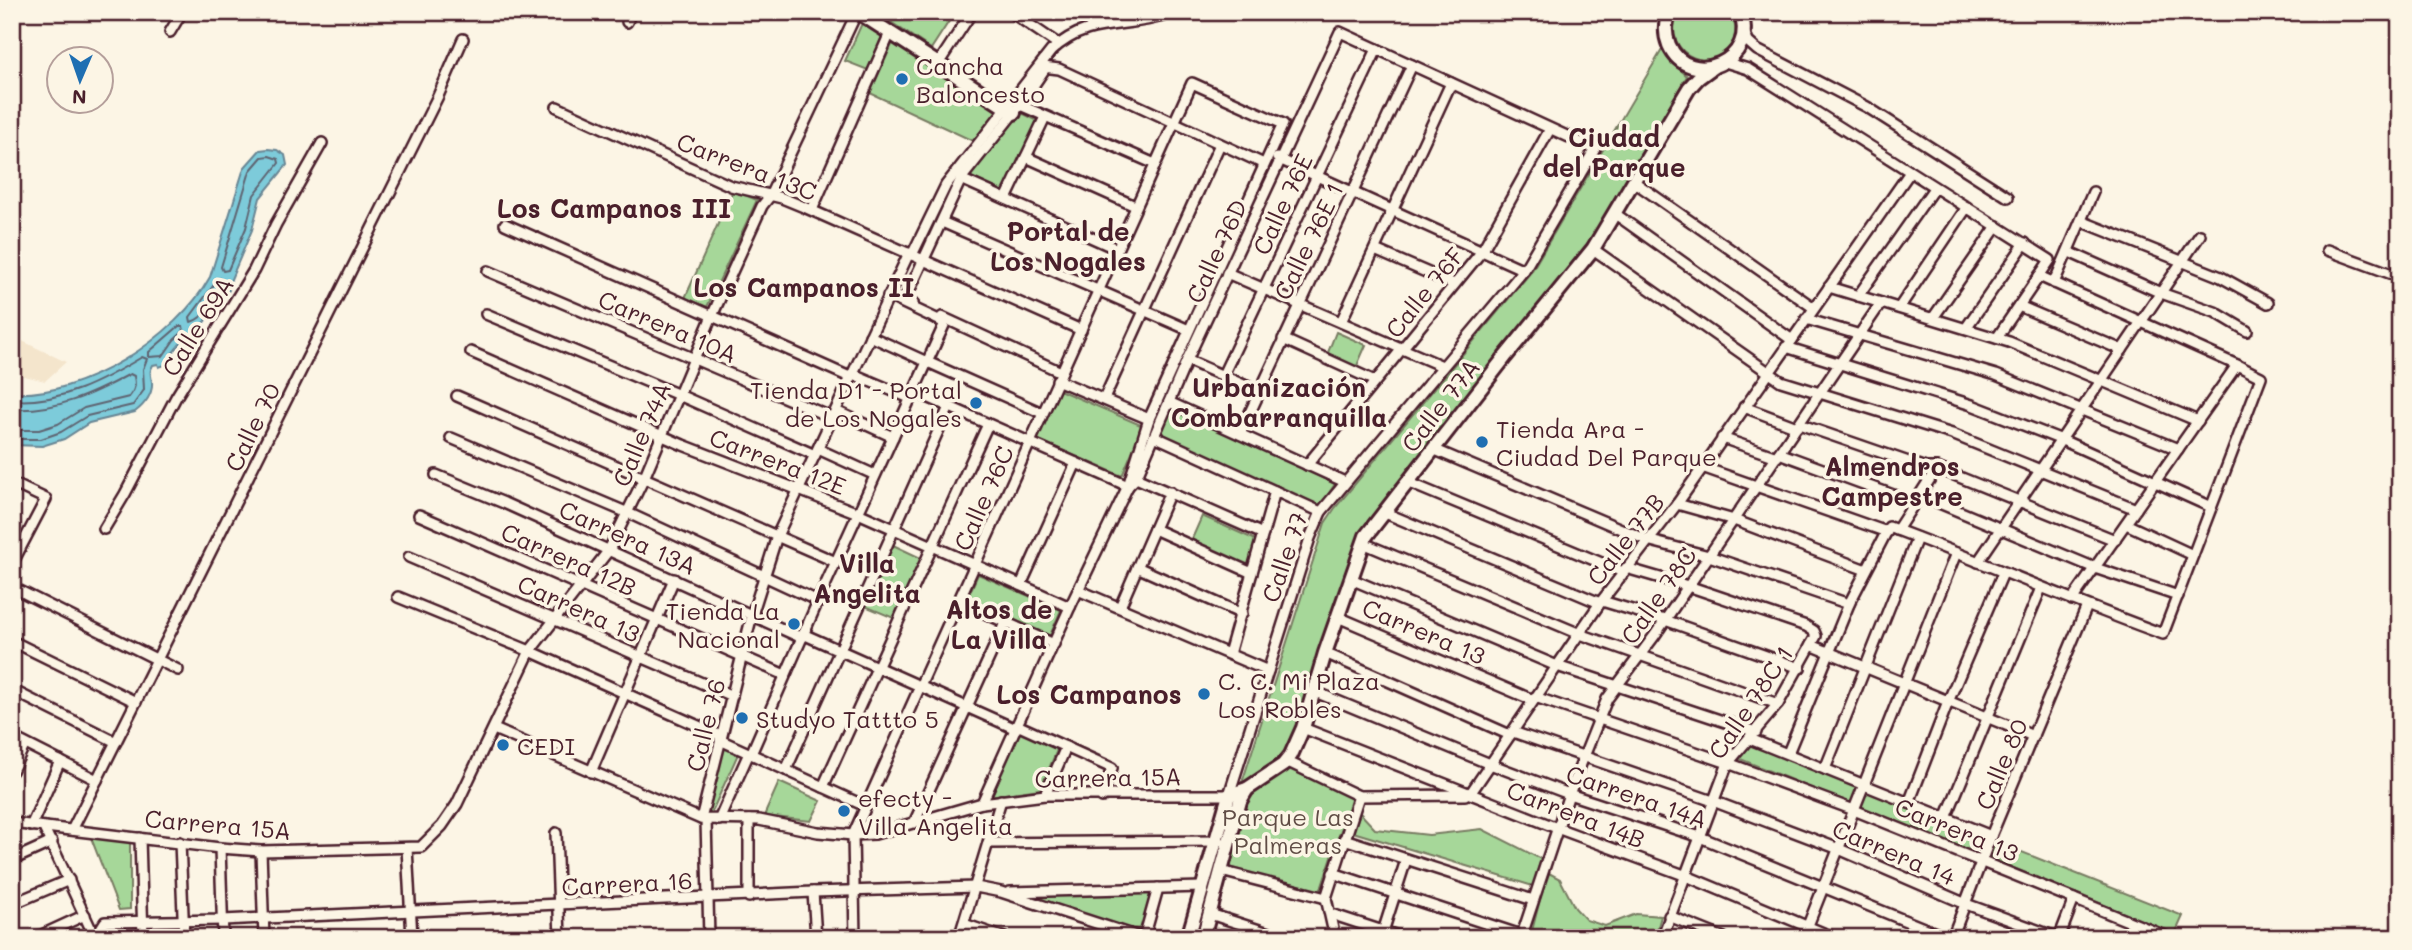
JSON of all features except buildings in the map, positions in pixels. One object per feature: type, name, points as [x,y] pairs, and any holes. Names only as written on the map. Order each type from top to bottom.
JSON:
[{"type":"street","points":[[170,32],[182,12]]},
{"type":"street","points":[[627,22],[631,12]]},
{"type":"street","points":[[858,12],[1013,109],[1045,117],[1155,164]]},
{"type":"street","name":"Calle 74A","points":[[421,847],[442,826],[457,804],[530,652],[609,550],[663,436],[694,357],[762,206],[770,197],[858,12]]},
{"type":"street","points":[[938,64],[972,12]]},
{"type":"street","points":[[1011,12],[1058,44]]},
{"type":"street","name":"Calle 76","points":[[952,321],[905,300],[961,179],[1058,44],[1084,29],[1153,19],[1173,12]]},
{"type":"street","points":[[1656,12],[1665,27],[1671,49],[1679,59],[1701,68],[1719,64],[1748,69],[2050,260],[1997,338]]},
{"type":"street","points":[[1665,27],[1670,12]]},
{"type":"street","points":[[1742,18],[1748,42],[1757,50],[1867,107],[2008,197]]},
{"type":"street","name":"Calle 77A","points":[[1247,789],[1291,755],[1303,727],[1363,543],[1383,512],[1593,249],[1689,88],[1698,78],[1735,54],[1741,43],[1742,18]]},
{"type":"street","name":"Calle 76D","points":[[1128,486],[1136,478],[1187,360],[1340,32],[1377,48]]},
{"type":"street","points":[[812,210],[890,33]]},
{"type":"street","name":"Calle 70","points":[[72,830],[438,96],[463,39]]},
{"type":"street","points":[[1377,48],[1550,129]]},
{"type":"street","name":"Calle 76E","points":[[1223,375],[1377,48]]},
{"type":"street","name":"Calle 76E 1","points":[[1240,434],[1412,65]]},
{"type":"street","points":[[1042,67],[1059,69],[1265,164]]},
{"type":"street","name":"Calle 76","points":[[709,938],[704,819],[752,615],[777,536],[888,296],[946,185],[1013,109],[1042,67]]},
{"type":"street","name":"Calle 76C","points":[[855,938],[853,835],[1192,83],[1283,124]]},
{"type":"street","points":[[1341,322],[1451,83]]},
{"type":"street","name":"Carrera 13C","points":[[557,107],[728,185],[782,198],[812,210],[1081,330]]},
{"type":"street","points":[[1006,199],[1045,117]]},
{"type":"street","name":"Calle 76D","points":[[982,803],[1128,486],[1149,419],[1283,124]]},
{"type":"street","name":"Calle 76F","points":[[1307,464],[1482,251],[1550,129]]},
{"type":"street","name":"Calle 77","points":[[1203,938],[1221,871],[1222,841],[1229,795],[1321,512],[1524,270],[1595,149],[1550,129]]},
{"type":"street","name":"Calle 69A","points":[[104,529],[176,397],[254,270],[276,224],[322,143]]},
{"type":"street","points":[[1104,400],[1220,144]]},
{"type":"street","points":[[1269,154],[1524,270]]},
{"type":"street","points":[[1026,157],[1135,206]]},
{"type":"street","name":"Calle 77B","points":[[1470,794],[1601,602],[1677,504],[1910,172]]},
{"type":"street","points":[[961,179],[1117,249]]},
{"type":"street","points":[[1633,181],[1814,308]]},
{"type":"street","points":[[1858,296],[1934,188]]},
{"type":"street","points":[[2054,283],[2093,192]]},
{"type":"street","points":[[1899,308],[1967,207]]},
{"type":"street","points":[[1614,213],[1789,344],[1840,364],[1972,405],[2062,440],[2211,507]]},
{"type":"street","points":[[2081,221],[2221,277],[2269,303]]},
{"type":"street","points":[[942,222],[1189,330]]},
{"type":"street","points":[[505,224],[853,376],[949,407],[1128,486]]},
{"type":"street","points":[[1933,318],[1997,226]]},
{"type":"street","points":[[1978,562],[2200,235]]},
{"type":"street","points":[[1966,328],[2025,243]]},
{"type":"street","points":[[1593,249],[1781,381],[1952,434],[2136,509]]},
{"type":"street","points":[[1375,250],[1454,284]]},
{"type":"street","points":[[2327,250],[2400,277]]},
{"type":"street","points":[[2069,252],[2161,293],[2215,312],[2248,331]]},
{"type":"street","name":"Carrera 10A","points":[[488,271],[893,438]]},
{"type":"street","points":[[1227,273],[1442,366]]},
{"type":"street","points":[[1788,753],[1849,604],[1889,527],[2163,634],[2261,377],[2039,276]]},
{"type":"street","points":[[1829,287],[1997,338],[2103,379],[2198,421]]},
{"type":"street","points":[[888,296],[945,323],[929,363]]},
{"type":"street","name":"Calle 78C","points":[[1524,937],[1556,828],[1607,699],[1665,620],[1881,303]]},
{"type":"street","points":[[2019,306],[2122,350]]},
{"type":"street","points":[[486,314],[876,475]]},
{"type":"street","points":[[1806,319],[1996,375],[2178,449]]},
{"type":"street","points":[[719,820],[893,438],[952,321],[1104,400],[1149,419]]},
{"type":"street","points":[[870,336],[1042,413]]},
{"type":"street","points":[[1283,339],[1375,381]]},
{"type":"street","name":"Carrera 12E","points":[[471,352],[663,436],[894,528],[1070,607]]},
{"type":"street","points":[[1187,360],[1260,392]]},
{"type":"street","points":[[2072,600],[2237,365]]},
{"type":"street","points":[[457,396],[836,562]]},
{"type":"street","points":[[1169,402],[1345,482]]},
{"type":"street","points":[[786,770],[949,407]]},
{"type":"street","points":[[1744,407],[1926,468],[1937,468],[2115,540]]},
{"type":"street","points":[[823,787],[988,424]]},
{"type":"street","points":[[1154,436],[1321,512]]},
{"type":"street","points":[[451,438],[628,513],[818,601]]},
{"type":"street","points":[[1722,438],[1917,499],[2095,568],[2178,596]]},
{"type":"street","points":[[1433,449],[1647,540],[1709,556],[1849,604]]},
{"type":"street","points":[[1021,585],[1076,463]]},
{"type":"street","points":[[1702,467],[1755,488],[1887,532]]},
{"type":"street","points":[[1897,530],[1937,468]]},
{"type":"street","name":"Carrera 13A","points":[[436,475],[752,615],[839,649],[966,708],[1112,768],[1102,797]]},
{"type":"street","points":[[1136,478],[1263,534]]},
{"type":"street","points":[[1407,482],[1624,570],[1688,586],[1806,626],[1814,631],[1816,636],[1811,645],[2034,736]]},
{"type":"street","points":[[12,483],[46,499],[12,564]]},
{"type":"street","points":[[1229,654],[1275,491]]},
{"type":"street","points":[[1120,607],[1170,492]]},
{"type":"street","points":[[1677,504],[1734,520],[1866,570]]},
{"type":"street","points":[[1383,512],[1601,602],[1665,620],[1800,668]]},
{"type":"street","name":"Carrera 12B","points":[[419,514],[741,658],[785,675]]},
{"type":"street","points":[[2126,524],[2193,555]]},
{"type":"street","points":[[1154,529],[1252,573]]},
{"type":"street","points":[[1825,769],[1917,538]]},
{"type":"street","points":[[1363,543],[1580,634],[1778,704]]},
{"type":"street","points":[[1802,938],[1956,553]]},
{"type":"street","name":"Carrera 13","points":[[409,557],[732,696]]},
{"type":"street","points":[[1137,567],[1242,614]]},
{"type":"street","points":[[1909,803],[1948,702],[2003,573]]},
{"type":"street","points":[[591,772],[674,579]]},
{"type":"street","name":"Carrera 13","points":[[1351,579],[1557,666],[1753,735],[1825,769],[1991,836]]},
{"type":"street","points":[[12,587],[178,670]]},
{"type":"street","points":[[1946,818],[2041,588]]},
{"type":"street","points":[[1078,590],[1268,671]]},
{"type":"street","points":[[397,597],[530,652],[866,806]]},
{"type":"street","points":[[958,601],[1054,644]]},
{"type":"street","name":"Calle 80","points":[[1950,938],[2087,606]]},
{"type":"street","name":"Carrera 13","points":[[1338,617],[1534,699],[1728,763],[1854,810],[2169,938]]},
{"type":"street","points":[[914,823],[1005,623]]},
{"type":"street","points":[[12,641],[136,702]]},
{"type":"street","name":"Calle 78C 1","points":[[1662,938],[1728,763],[1778,704],[1811,645]]},
{"type":"street","points":[[1325,653],[1511,733]]},
{"type":"street","points":[[12,690],[116,742]]},
{"type":"street","name":"Carrera 14A","points":[[1313,691],[1490,764],[1569,794],[1700,837],[1950,938]]},
{"type":"street","name":"Carrera 14B","points":[[1303,727],[1556,828],[1684,875],[1835,938]]},
{"type":"street","points":[[494,729],[704,819]]},
{"type":"street","name":"Carrera 14","points":[[1511,733],[1713,801],[1839,849],[1966,904],[2059,938]]},
{"type":"street","points":[[12,737],[97,780]]},
{"type":"street","points":[[12,771],[25,744]]},
{"type":"street","points":[[1045,795],[1066,747]]},
{"type":"street","points":[[31,826],[60,761]]},
{"type":"street","points":[[1286,761],[1359,796],[1470,794]]},
{"type":"street","points":[[1229,795],[1247,789]]},
{"type":"street","name":"Calle 77","points":[[1188,938],[1203,887],[1247,789]]},
{"type":"street","name":"Carrera 15A","points":[[704,819],[749,820],[818,832],[875,834],[982,803],[1045,795],[1229,795]]},
{"type":"street","points":[[1335,938],[1326,898],[1359,796]]},
{"type":"street","points":[[959,938],[1001,800]]},
{"type":"street","points":[[749,820],[749,897]]},
{"type":"street","name":"Carrera 15A","points":[[12,823],[261,851],[421,847]]},
{"type":"street","points":[[44,828],[85,915],[99,933]]},
{"type":"street","points":[[555,833],[560,938]]},
{"type":"street","points":[[140,838],[143,938]]},
{"type":"street","points":[[1344,839],[1533,900]]},
{"type":"street","points":[[988,844],[1222,841]]},
{"type":"street","points":[[12,860],[51,842]]},
{"type":"street","points":[[180,842],[184,938]]},
{"type":"street","points":[[220,848],[223,938]]},
{"type":"street","points":[[407,848],[412,938]]},
{"type":"street","points":[[261,851],[264,938]]},
{"type":"street","points":[[1382,934],[1406,860]]},
{"type":"street","points":[[1221,871],[1326,898]]},
{"type":"street","points":[[1333,873],[1524,937]]},
{"type":"street","points":[[12,904],[69,880]]},
{"type":"street","name":"Carrera 16","points":[[99,933],[142,922],[749,897],[854,890],[976,887],[1001,892],[1143,938]]},
{"type":"street","points":[[1001,892],[1203,887]]},
{"type":"street","points":[[1143,938],[1158,888]]},
{"type":"street","points":[[813,892],[816,938]]},
{"type":"street","points":[[2059,938],[2074,899]]},
{"type":"street","points":[[1210,914],[1284,938]]},
{"type":"street","points":[[1331,914],[1382,934],[1404,938]]},
{"type":"street","points":[[35,938],[85,915]]},
{"type":"street","points":[[1669,916],[1724,938]]},
{"type":"street","points":[[964,924],[1005,938]]},
{"type":"shaded area","points":[[12,336],[66,362],[45,381],[12,373]]},
{"type":"green space","points":[[876,12],[955,12],[931,49]]},
{"type":"green space","points":[[1679,12],[1730,12],[1735,32],[1727,51],[1717,58],[1705,60],[1683,51],[1676,41],[1674,27]]},
{"type":"green space","points":[[863,21],[883,34],[868,70],[845,61]]},
{"type":"green space","points":[[894,40],[999,110],[973,141],[870,93]]},
{"type":"green space","points":[[1663,48],[1668,58],[1687,76],[1592,237],[1363,533],[1356,547],[1297,732],[1281,761],[1240,789],[1325,523],[1531,272]]},
{"type":"green space","points":[[1020,112],[1038,121],[1005,193],[967,175]]},
{"type":"green space","points":[[733,190],[757,200],[707,307],[685,298]]},
{"type":"green space","points":[[1336,332],[1366,345],[1356,368],[1327,355]]},
{"type":"green space","points":[[1057,389],[1143,426],[1122,476],[1036,439]]},
{"type":"green space","points":[[1170,407],[1335,484],[1320,506],[1158,433]]},
{"type":"green space","points":[[1202,516],[1256,540],[1249,567],[1191,541]]},
{"type":"green space","points":[[893,545],[923,559],[896,619],[865,606]]},
{"type":"green space","points":[[978,574],[1061,610],[1049,638],[966,601]]},
{"type":"green space","points":[[1020,732],[1058,748],[1040,789],[991,796]]},
{"type":"green space","points":[[1750,743],[1858,788],[1850,804],[1738,758]]},
{"type":"green space","points":[[721,745],[738,754],[710,816],[703,816]]},
{"type":"green space","name":"Parque Las Palmeras","points":[[1293,769],[1350,793],[1351,800],[1320,892],[1226,866],[1246,797],[1285,770]]},
{"type":"green space","points":[[779,782],[821,801],[811,821],[764,816]]},
{"type":"green space","points":[[1867,791],[1986,838],[1978,855],[1860,808]]},
{"type":"green space","points":[[1360,813],[1375,829],[1429,835],[1482,829],[1541,859],[1533,886],[1353,832]]},
{"type":"green space","points":[[90,835],[130,838],[130,909],[119,910]]},
{"type":"green space","points":[[1994,841],[2183,916],[2175,934],[1987,857]]},
{"type":"green space","points":[[1547,872],[1560,879],[1575,908],[1586,920],[1605,926],[1636,914],[1661,916],[1655,938],[1551,938],[1532,931]]},
{"type":"green space","points":[[1153,890],[1140,934],[1019,895]]},
{"type":"water","points":[[268,149],[285,155],[287,165],[260,198],[252,230],[229,290],[202,325],[180,344],[168,364],[159,367],[158,364],[153,365],[151,391],[145,403],[135,412],[89,423],[64,439],[42,446],[12,445],[12,393],[39,392],[97,374],[151,341],[175,321],[195,299],[210,277],[244,168],[260,150]]},
{"type":"place","name":"Cancha Baloncesto","points":[[902,79]]},
{"type":"place","name":"Tienda D1 - Portal de Los Nogales","points":[[976,403]]},
{"type":"place","name":"Tienda Ara - Ciudad Del Parque","points":[[1482,442]]},
{"type":"place","name":"Tienda La Nacional","points":[[794,624]]},
{"type":"place","name":"C. C. Mi Plaza Los Robles","points":[[1204,694]]},
{"type":"place","name":"Studyo Tattto 5","points":[[742,718]]},
{"type":"place","name":"CEDI","points":[[503,745]]},
{"type":"place","name":"efecty - Villa Angelita","points":[[844,811]]},
{"type":"district","name":"Ciudad del Parque","points":[[1614,152]]},
{"type":"district","name":"Los Campanos III","points":[[614,208]]},
{"type":"district","name":"Portal de Los Nogales","points":[[1068,246]]},
{"type":"district","name":"Los Campanos II","points":[[804,287]]},
{"type":"district","name":"Urbanización Combarranquilla","points":[[1279,402]]},
{"type":"district","name":"Almendros Campestre","points":[[1892,481]]},
{"type":"district","name":"Villa Angelita","points":[[867,578]]},
{"type":"district","name":"Altos de La Villa","points":[[999,624]]},
{"type":"district","name":"Los Campanos","points":[[1089,694]]}]
